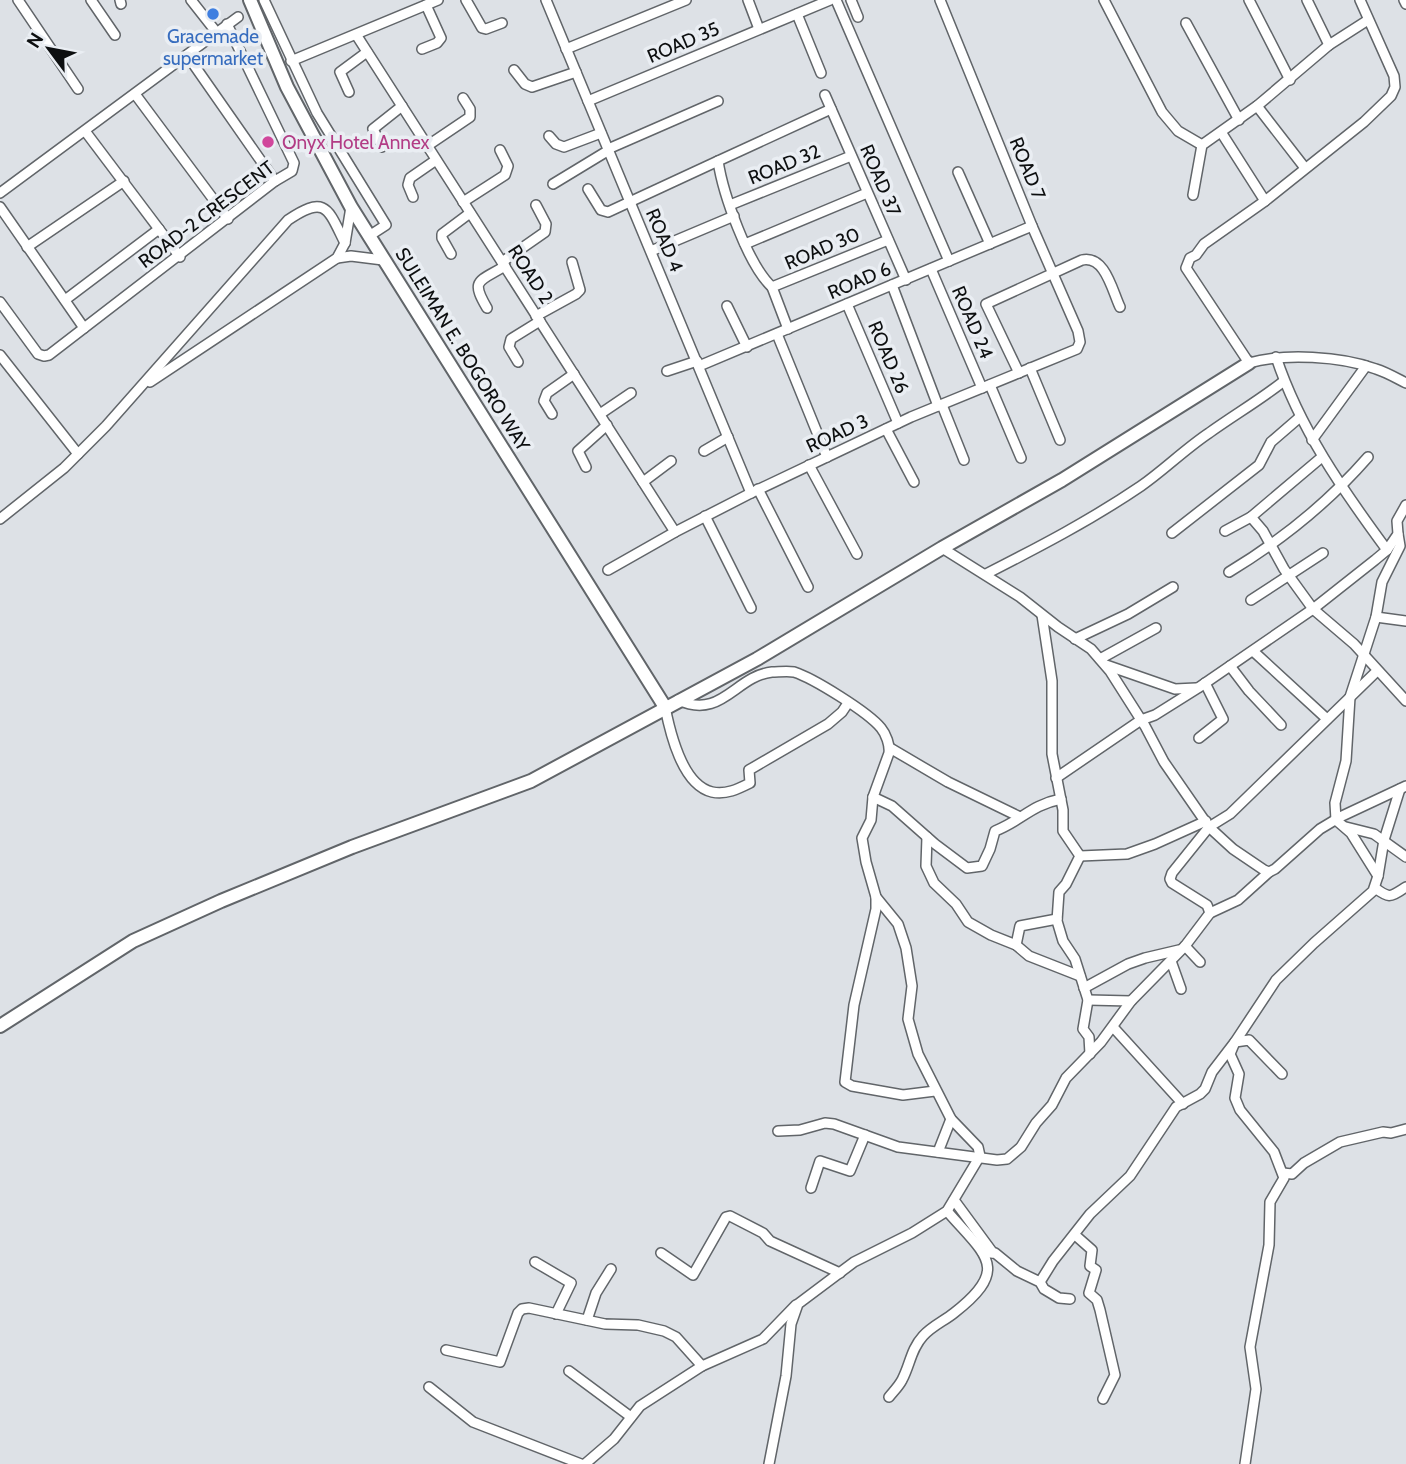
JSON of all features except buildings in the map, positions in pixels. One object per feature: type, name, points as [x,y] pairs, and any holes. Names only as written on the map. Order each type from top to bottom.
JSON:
[{"type":"main road","name":"SULEIMAN E. BOGORO WAY","points":[[250,0],[287,87],[351,207],[665,707]]},
{"type":"main road","points":[[0,1026],[133,941],[352,847],[531,781],[757,659],[1062,480],[1249,363]]},
{"type":"street","points":[[18,0],[78,89]]},
{"type":"street","points":[[91,0],[115,35]]},
{"type":"street","points":[[191,0],[217,33]]},
{"type":"street","points":[[264,0],[291,61],[338,150],[386,225],[369,236]]},
{"type":"street","points":[[291,61],[357,36],[438,0]]},
{"type":"street","points":[[466,0],[482,28],[502,23]]},
{"type":"street","name":"ROAD 4","points":[[546,0],[728,437],[808,587]]},
{"type":"street","points":[[566,48],[686,0]]},
{"type":"street","points":[[748,0],[759,29]]},
{"type":"street","name":"ROAD 35","points":[[588,101],[830,0]]},
{"type":"street","points":[[836,0],[949,261]]},
{"type":"street","points":[[851,0],[858,17]]},
{"type":"street","name":"ROAD 7","points":[[940,0],[1080,337],[1077,349]]},
{"type":"street","points":[[1104,0],[1162,112],[1178,131],[1202,145]]},
{"type":"street","points":[[1249,0],[1290,79]]},
{"type":"street","points":[[1307,0],[1329,45]]},
{"type":"street","points":[[1360,0],[1394,76],[1395,88],[1391,96],[1364,122],[1265,201],[1204,244],[1196,255],[1190,258],[1186,268],[1249,363],[1293,356],[1375,368],[1406,383]]},
{"type":"street","points":[[422,50],[441,38],[426,5]]},
{"type":"street","points":[[797,14],[821,73]]},
{"type":"street","points":[[0,193],[238,17]]},
{"type":"street","points":[[1193,195],[1202,145],[1257,106],[1329,45],[1368,20]]},
{"type":"street","points":[[1186,23],[1238,120]]},
{"type":"street","name":"ROAD-2 CRESCENT","points":[[0,302],[38,354],[44,356],[180,257],[275,181],[292,171],[294,163],[227,24]]},
{"type":"street","name":"ROAD 2","points":[[357,36],[675,531]]},
{"type":"street","points":[[349,92],[340,72],[367,52]]},
{"type":"street","points":[[187,55],[275,181]]},
{"type":"street","points":[[514,70],[525,84],[532,86],[576,72]]},
{"type":"street","points":[[135,94],[229,219]]},
{"type":"street","name":"ROAD 37","points":[[825,94],[906,280]]},
{"type":"street","points":[[428,146],[470,117],[470,109],[463,99]]},
{"type":"street","points":[[553,184],[608,149],[718,101]]},
{"type":"street","points":[[382,146],[373,129],[402,106]]},
{"type":"street","points":[[1257,106],[1305,168]]},
{"type":"street","points":[[588,189],[604,212],[831,108]]},
{"type":"street","points":[[85,131],[180,257]]},
{"type":"street","points":[[1221,132],[1265,201]]},
{"type":"street","points":[[549,136],[556,144],[564,147],[601,133]]},
{"type":"street","points":[[463,202],[505,175],[508,166],[500,150]]},
{"type":"street","name":"ROAD 32","points":[[730,205],[851,156]]},
{"type":"street","points":[[413,197],[408,184],[410,178],[436,160]]},
{"type":"street","points":[[718,161],[730,205],[756,269],[772,287]]},
{"type":"street","points":[[958,172],[990,244]]},
{"type":"street","points":[[27,247],[124,181]]},
{"type":"street","points":[[746,244],[867,193]]},
{"type":"street","points":[[487,308],[477,291],[480,281],[545,232],[546,224],[536,205]]},
{"type":"street","points":[[0,207],[84,328]]},
{"type":"street","points":[[0,519],[78,454],[288,220],[307,208],[321,207],[329,211],[345,243]]},
{"type":"street","points":[[337,258],[345,243],[351,207]]},
{"type":"street","points":[[451,254],[442,234],[471,213]]},
{"type":"street","points":[[651,251],[734,216]]},
{"type":"street","name":"ROAD 6","points":[[667,371],[747,347],[1032,226]]},
{"type":"street","points":[[65,300],[159,229]]},
{"type":"street","name":"ROAD 30","points":[[788,329],[772,287],[888,240]]},
{"type":"street","points":[[137,391],[250,317],[312,272],[337,258],[351,256],[383,260]]},
{"type":"street","points":[[1019,373],[986,304],[1086,259],[1098,262],[1120,307]]},
{"type":"street","points":[[518,362],[509,348],[511,339],[580,290],[572,262]]},
{"type":"street","name":"ROAD 24","points":[[931,269],[1021,458]]},
{"type":"street","points":[[892,285],[964,460]]},
{"type":"street","name":"ROAD 26","points":[[846,304],[898,423]]},
{"type":"street","points":[[727,306],[747,347]]},
{"type":"street","points":[[777,334],[827,457]]},
{"type":"street","name":"ROAD 3","points":[[608,570],[675,531],[898,423],[1077,349]]},
{"type":"street","points":[[0,355],[78,454]]},
{"type":"street","points":[[1276,357],[1284,381],[1312,440],[1387,550]]},
{"type":"street","points":[[1312,440],[1366,366]]},
{"type":"street","points":[[1030,368],[1060,440]]},
{"type":"street","points":[[552,414],[544,401],[547,393],[574,374]]},
{"type":"street","points":[[986,574],[1109,508],[1284,381]]},
{"type":"street","points":[[600,414],[631,393]]},
{"type":"street","points":[[1172,533],[1259,465],[1271,442],[1300,417]]},
{"type":"street","points":[[586,467],[578,454],[580,447],[607,425]]},
{"type":"street","points":[[886,429],[914,482]]},
{"type":"street","points":[[704,451],[728,437]]},
{"type":"street","points":[[1225,531],[1251,517],[1322,457]]},
{"type":"street","points":[[1228,572],[1272,545],[1314,513],[1343,486],[1368,457]]},
{"type":"street","points":[[643,482],[671,461]]},
{"type":"street","points":[[809,465],[857,554]]},
{"type":"street","points":[[1378,876],[1360,846],[1336,820],[1335,803],[1346,761],[1350,697],[1376,617],[1382,582],[1400,546],[1397,521],[1406,505]]},
{"type":"street","points":[[0,509],[12,511]]},
{"type":"street","points":[[705,516],[751,608]]},
{"type":"street","points":[[1251,517],[1313,609],[1365,656],[1406,701]]},
{"type":"street","points":[[1397,521],[1406,526]]},
{"type":"street","points":[[1056,778],[1141,720],[1155,715],[1253,651],[1313,609],[1387,550],[1398,534]]},
{"type":"street","points":[[942,548],[986,574],[1091,649],[1103,662],[1141,720],[1164,762],[1208,824],[1233,849],[1269,872]]},
{"type":"street","points":[[1251,600],[1323,553]]},
{"type":"street","points":[[1075,639],[1128,614],[1173,587]]},
{"type":"street","points":[[1042,615],[1052,681],[1052,754],[1063,831],[1080,856]]},
{"type":"street","points":[[1376,617],[1406,621]]},
{"type":"street","points":[[1103,662],[1156,628]]},
{"type":"street","points":[[1253,651],[1327,719]]},
{"type":"street","points":[[1103,662],[1175,689],[1201,685]]},
{"type":"street","points":[[1230,666],[1249,691],[1282,725]]},
{"type":"street","points":[[1080,856],[1127,854],[1230,814],[1377,671]]},
{"type":"street","points":[[429,1387],[473,1422],[583,1464],[614,1439],[640,1406],[702,1366],[762,1339],[798,1304],[854,1262],[912,1233],[947,1211],[980,1156],[978,1147],[951,1119],[918,1054],[908,1019],[912,986],[906,948],[898,924],[876,897],[869,878],[862,841],[871,820],[873,797],[890,748],[882,729],[860,710],[793,672],[769,672],[706,706],[690,706],[678,701]]},
{"type":"street","points":[[1199,738],[1223,719],[1201,685]]},
{"type":"street","points":[[665,707],[671,737],[688,772],[705,789],[725,793],[750,783],[748,770],[828,724],[848,703]]},
{"type":"street","points":[[890,748],[948,782],[1020,817]]},
{"type":"street","points":[[778,1131],[825,1123],[898,1147],[1007,1159],[1021,1147],[1036,1123],[1052,1105],[1066,1078],[1090,1054],[1132,1001],[1183,948],[1210,913],[1238,900],[1320,829],[1403,788]]},
{"type":"street","points":[[1040,1282],[1090,1214],[1130,1176],[1176,1107],[1205,1089],[1212,1072],[1276,980],[1375,888],[1384,840],[1403,788]]},
{"type":"street","points":[[873,797],[892,806],[967,867],[982,866],[995,831],[1035,806],[1060,799]]},
{"type":"street","points":[[1208,824],[1170,878],[1172,883],[1207,905],[1210,913]]},
{"type":"street","points":[[1344,827],[1364,830],[1384,840],[1406,857]]},
{"type":"street","points":[[927,837],[926,866],[934,883],[956,904],[968,922],[1016,945],[1030,956],[1080,976]]},
{"type":"street","points":[[1080,856],[1066,884],[1059,891],[1057,919],[1063,941],[1075,959],[1088,1000],[1083,1029],[1089,1037],[1090,1054]]},
{"type":"street","points":[[1375,888],[1387,896],[1392,896],[1406,887]]},
{"type":"street","points":[[876,897],[854,1005],[845,1082],[852,1086],[903,1095],[935,1091]]},
{"type":"street","points":[[1016,945],[1020,926],[1057,919]]},
{"type":"street","points":[[1183,948],[1200,962]]},
{"type":"street","points":[[1084,988],[1128,964],[1183,948]]},
{"type":"street","points":[[1171,961],[1181,989]]},
{"type":"street","points":[[1088,1000],[1132,1001]]},
{"type":"street","points":[[1113,1027],[1183,1104]]},
{"type":"street","points":[[1235,1042],[1249,1040],[1282,1074]]},
{"type":"street","points":[[1235,1042],[1230,1054],[1239,1074],[1235,1098],[1240,1110],[1274,1152],[1283,1173],[1283,1181],[1270,1202],[1269,1245],[1250,1347],[1256,1389],[1245,1464]]},
{"type":"street","points":[[938,1152],[951,1119]]},
{"type":"street","points":[[1283,1173],[1292,1174],[1304,1163],[1340,1142],[1406,1129]]},
{"type":"street","points":[[811,1188],[820,1161],[850,1171],[865,1135]]},
{"type":"street","points":[[889,1397],[903,1379],[910,1357],[922,1337],[956,1311],[984,1284],[989,1268],[988,1253],[954,1200]]},
{"type":"street","points":[[947,1211],[988,1253],[1040,1282],[1044,1289],[1059,1298],[1070,1299]]},
{"type":"street","points":[[661,1253],[693,1275],[726,1217],[730,1216],[763,1233],[770,1241],[840,1273]]},
{"type":"street","points":[[1075,1235],[1091,1250],[1090,1266],[1096,1270],[1089,1293],[1097,1300],[1101,1310],[1115,1375],[1103,1399]]},
{"type":"street","points":[[535,1262],[571,1283],[556,1314]]},
{"type":"street","points":[[587,1320],[596,1293],[611,1269]]},
{"type":"street","points":[[769,1464],[786,1376],[791,1324],[798,1304]]},
{"type":"street","points":[[446,1350],[498,1363],[518,1313],[529,1308],[605,1324],[638,1325],[664,1331],[676,1337],[702,1366]]},
{"type":"street","points":[[569,1371],[631,1417]]},
{"type":"place","name":"Gracemade supermarket","points":[[213,14]]},
{"type":"place","name":"Onyx Hotel Annex","points":[[268,142]]}]
